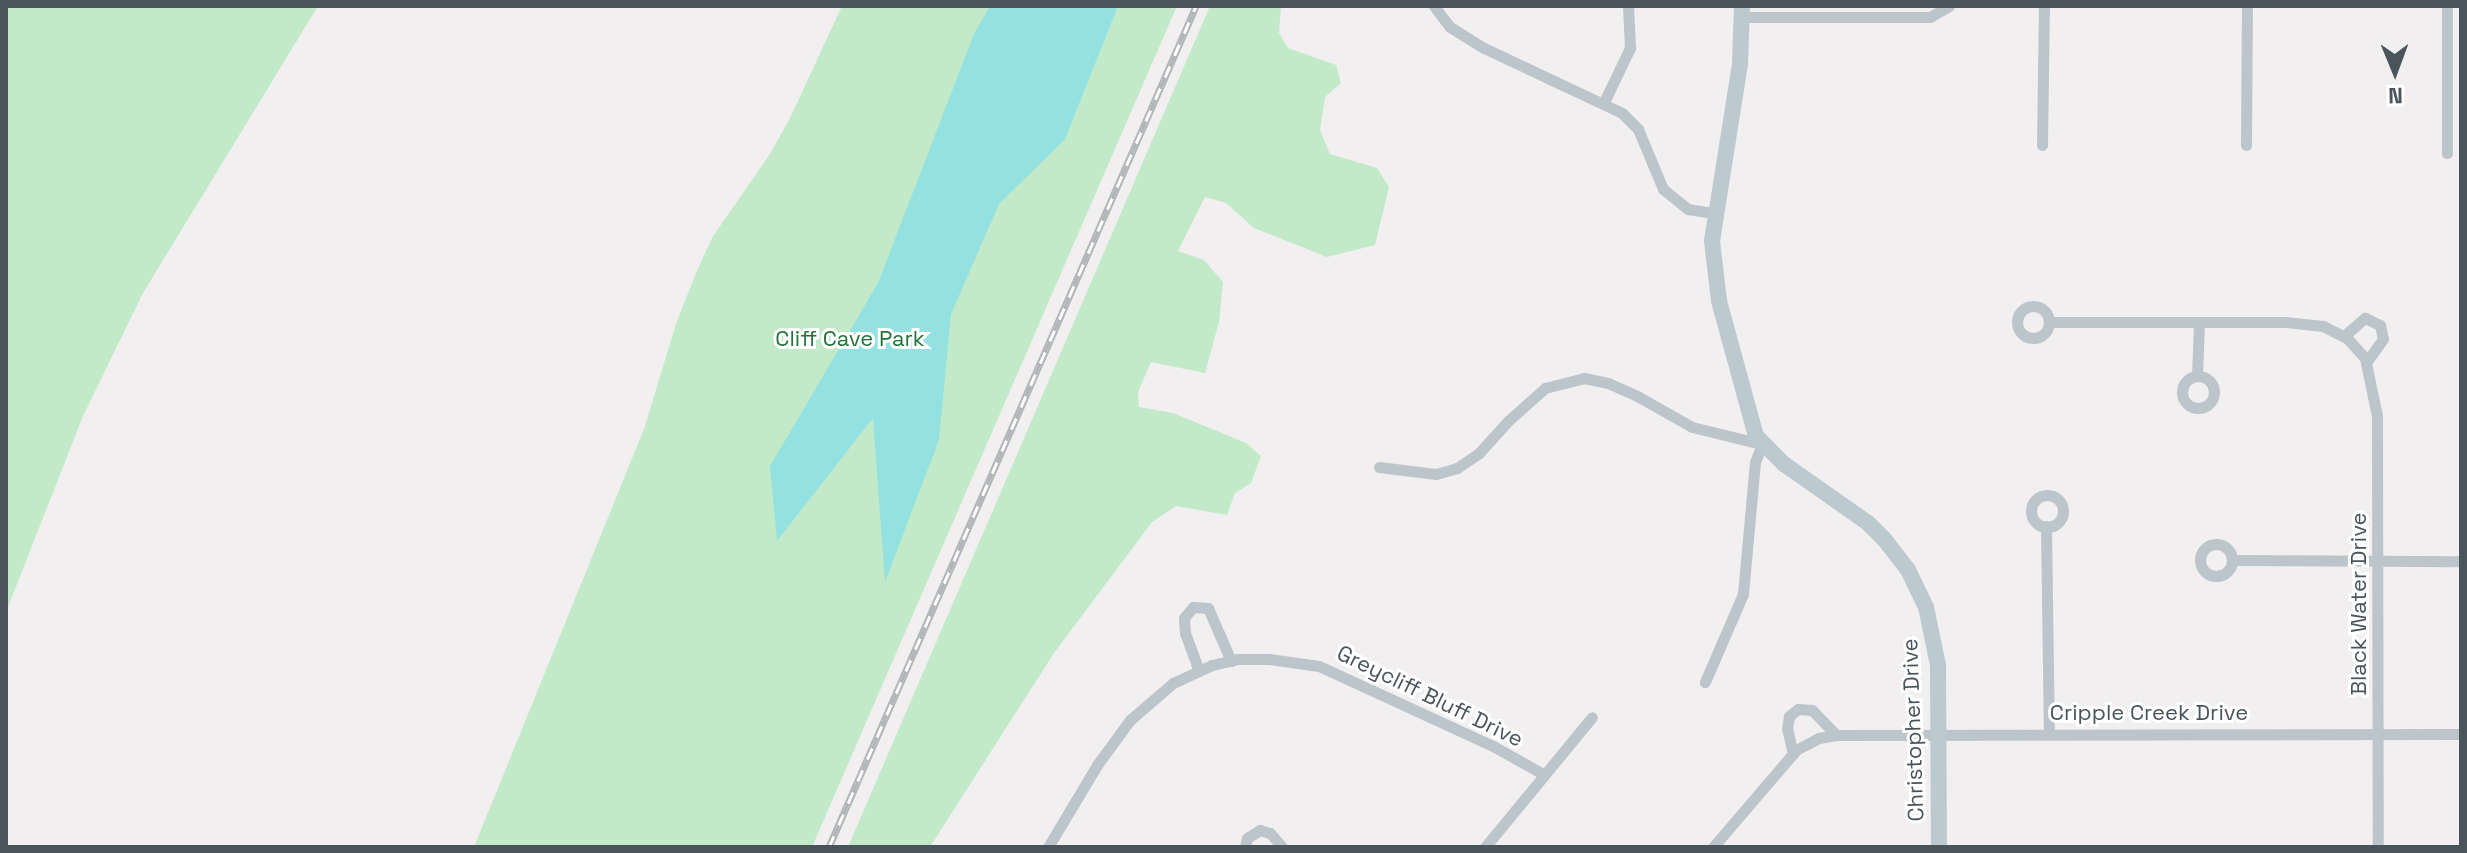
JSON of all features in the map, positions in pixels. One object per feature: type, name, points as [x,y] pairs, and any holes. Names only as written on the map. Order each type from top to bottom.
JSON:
[{"type":"street","points":[[1434,6],[1450,27],[1484,48],[1622,113],[1638,129],[1663,189],[1688,209],[1714,213]]},
{"type":"street","points":[[1603,104],[1630,48],[1628,6]]},
{"type":"street","points":[[1742,11],[1930,17],[1949,6]]},
{"type":"street","points":[[2042,145],[2044,6]]},
{"type":"street","points":[[2246,145],[2247,6]]},
{"type":"street","points":[[2447,6],[2447,153]]},
{"type":"street","name":"Christopher Drive","points":[[1742,11],[1740,64],[1714,213],[1712,265],[1719,301],[1746,408],[1762,444],[1868,523],[1908,570],[1926,607],[1936,645],[1939,847]]},
{"type":"street","points":[[2049,322],[2285,322],[2323,326],[2344,336],[2365,318],[2380,325],[2383,339],[2366,362]]},
{"type":"street","points":[[2197,376],[2199,323]]},
{"type":"street","name":"Black Water Drive","points":[[2344,336],[2366,362],[2377,416],[2378,847]]},
{"type":"street","points":[[1379,467],[1436,474],[1457,468],[1479,453],[1508,421],[1545,388],[1584,378],[1608,383],[1639,397],[1692,427],[1762,444],[1755,462],[1743,594],[1705,682]]},
{"type":"street","points":[[2046,526],[2049,732]]},
{"type":"street","points":[[2232,560],[2461,561]]},
{"type":"street","points":[[1199,671],[1185,633],[1184,618],[1193,607],[1208,608],[1231,661]]},
{"type":"street","name":"Greycliff Bluff Drive","points":[[1048,847],[1097,765],[1130,720],[1173,683],[1231,661],[1269,659],[1319,666],[1493,746],[1543,774]]},
{"type":"street","points":[[1793,754],[1787,729],[1789,716],[1798,709],[1812,710],[1836,735]]},
{"type":"street","points":[[1485,847],[1592,717]]},
{"type":"street","name":"Cripple Creek Drive","points":[[1713,847],[1793,754],[1808,742],[1836,735],[2049,732],[2461,734]]},
{"type":"street","points":[[1245,847],[1247,838],[1260,830],[1270,833],[1284,847]]},
{"type":"green space","points":[[6,6],[318,6],[143,293],[83,416],[6,612]]},
{"type":"green space","name":"Cliff Cave Park","points":[[842,6],[1177,6],[812,847],[474,847],[644,429],[677,321],[696,273],[713,236],[770,154],[790,118]]},
{"type":"green space","points":[[1210,6],[1281,6],[1279,33],[1288,48],[1336,65],[1341,83],[1325,97],[1320,130],[1330,154],[1377,168],[1389,187],[1375,245],[1327,257],[1254,228],[1226,203],[1205,197],[1178,251],[1204,260],[1223,282],[1219,322],[1205,373],[1151,362],[1138,392],[1139,407],[1173,413],[1246,443],[1261,456],[1251,483],[1235,493],[1227,515],[1176,506],[1152,522],[1054,653],[930,847],[848,847]]},
{"type":"water","points":[[990,6],[1118,6],[1065,139],[999,204],[951,314],[939,440],[885,582],[873,418],[777,541],[770,466],[878,283],[974,34]]},
{"type":"railway","points":[[829,847],[1196,6]]}]
